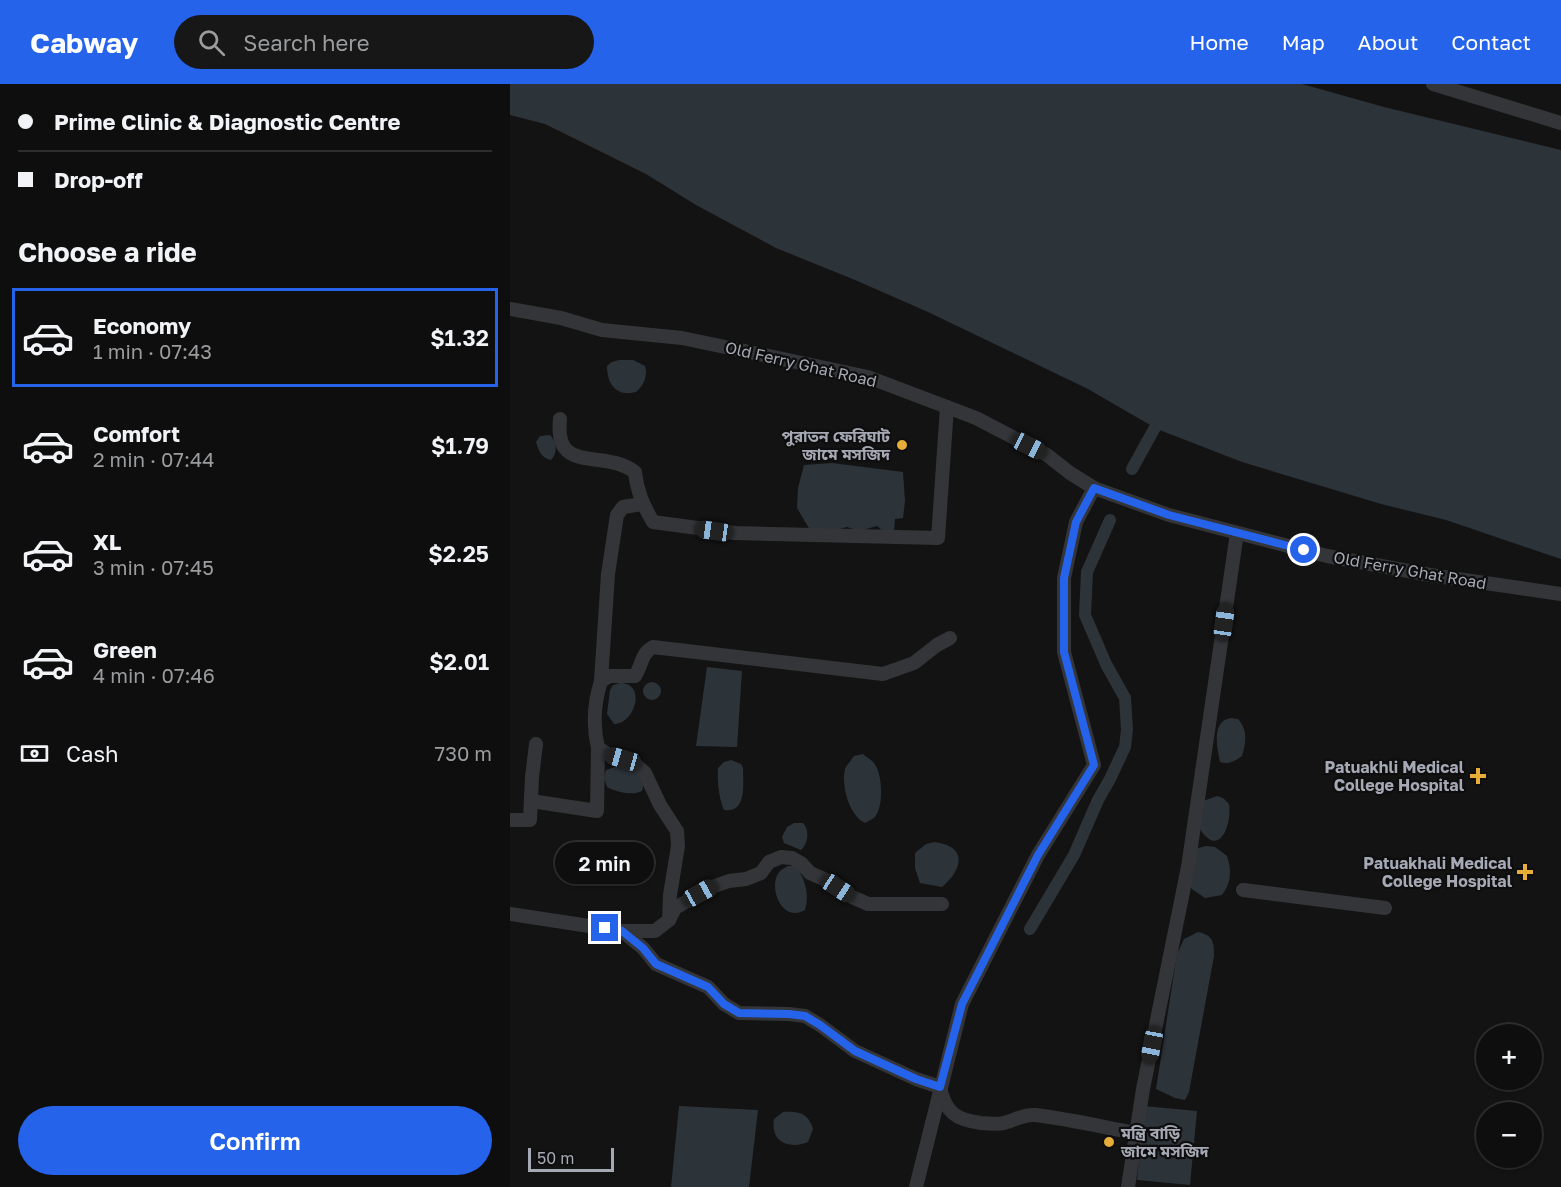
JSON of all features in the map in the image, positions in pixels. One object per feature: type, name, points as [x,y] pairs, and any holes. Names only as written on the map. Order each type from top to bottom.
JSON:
[{"type":"street","points":[[1433,84],[1561,123]]},
{"type":"street","name":"Old Ferry Ghat Road","points":[[510,309],[561,318],[602,330],[682,338],[868,377],[976,418],[1047,455],[1094,488],[1169,515],[1327,556],[1430,575],[1561,594]]},
{"type":"street","points":[[560,419],[561,443],[566,451],[581,457],[625,464],[635,471],[636,487],[642,504],[653,522],[735,533],[938,538],[947,407]]},
{"type":"street","points":[[916,1187],[962,1004],[1038,855],[1094,765],[1064,652],[1064,578],[1076,522],[1094,488]]},
{"type":"street","points":[[531,801],[597,811],[598,748],[594,731],[597,692],[601,681],[608,574],[617,515],[623,507],[642,504]]},
{"type":"street","points":[[1128,1187],[1136,1133],[1188,867],[1237,533]]},
{"type":"street","points":[[601,681],[610,676],[635,676],[641,667],[646,650],[653,647],[884,674],[914,663],[950,638]]},
{"type":"street","points":[[510,820],[530,820],[536,744]]},
{"type":"street","points":[[598,748],[611,756],[634,763],[645,773],[660,805],[677,831],[678,846],[670,895],[669,920]]},
{"type":"street","points":[[510,915],[622,931],[655,931],[669,920],[675,908],[729,881],[747,879],[761,873],[770,862],[782,857],[792,858],[801,863],[810,873],[868,904],[942,904]]},
{"type":"street","points":[[1243,890],[1385,908]]},
{"type":"street","points":[[622,931],[643,948],[656,964],[708,987],[724,1004],[739,1013],[805,1016],[855,1051],[916,1079],[940,1087]]},
{"type":"street","points":[[940,1087],[943,1100],[948,1107],[954,1114],[966,1121],[1003,1124],[1016,1118],[1033,1115],[1136,1133]]},
{"type":"shaded area","points":[[510,84],[1302,84],[1384,107],[1561,150],[1561,559],[1446,520],[1381,504],[1242,462],[1157,429],[1088,389],[928,312],[776,248],[696,205],[646,174],[545,124],[510,115]]},
{"type":"shaded area","points":[[619,360],[633,360],[645,366],[645,380],[636,392],[623,393],[611,384],[607,366]]},
{"type":"shaded area","points":[[550,435],[556,448],[551,460],[543,456],[536,442],[540,436]]},
{"type":"shaded area","points":[[832,463],[903,472],[905,501],[903,518],[895,519],[894,532],[884,532],[877,526],[859,531],[847,527],[833,531],[810,530],[797,508],[798,488],[804,465]]},
{"type":"shaded area","points":[[707,667],[742,671],[737,747],[696,746]]},
{"type":"shaded area","points":[[648,682],[656,682],[661,687],[659,698],[648,700],[643,695],[643,687]]},
{"type":"shaded area","points":[[620,683],[633,689],[636,696],[635,703],[628,718],[614,724],[607,714],[610,690],[613,685]]},
{"type":"shaded area","points":[[1231,718],[1238,719],[1241,723],[1245,737],[1244,746],[1242,756],[1231,762],[1223,763],[1220,762],[1218,749],[1218,729],[1220,724]]},
{"type":"shaded area","points":[[863,754],[877,768],[881,783],[881,799],[877,813],[874,818],[865,823],[859,819],[851,807],[844,783],[845,769],[854,756]]},
{"type":"shaded area","points":[[731,760],[741,764],[743,768],[743,789],[737,807],[724,810],[719,790],[718,768],[724,762]]},
{"type":"shaded area","points":[[625,767],[636,772],[644,783],[642,791],[624,793],[607,787],[604,778],[606,770]]},
{"type":"shaded area","points":[[1217,796],[1229,804],[1229,812],[1223,836],[1213,841],[1200,829],[1203,801]]},
{"type":"shaded area","points":[[794,823],[803,823],[807,829],[807,841],[801,850],[784,843],[782,837],[787,827]]},
{"type":"shaded area","points":[[934,842],[952,848],[959,859],[955,873],[942,887],[920,883],[915,868],[915,853],[926,844]]},
{"type":"shaded area","points":[[1206,846],[1215,847],[1227,856],[1230,872],[1229,881],[1222,895],[1205,898],[1192,889],[1188,882],[1195,849]]},
{"type":"shaded area","points":[[788,866],[796,866],[806,887],[805,910],[797,913],[783,908],[776,893],[776,877]]},
{"type":"shaded area","points":[[1198,932],[1207,935],[1212,940],[1214,956],[1189,1092],[1185,1100],[1156,1089],[1177,954],[1184,939]]},
{"type":"shaded area","points":[[679,1106],[758,1110],[749,1187],[671,1187]]},
{"type":"shaded area","points":[[1144,1106],[1197,1111],[1190,1185],[1137,1180]]},
{"type":"shaded area","points":[[783,1112],[794,1112],[806,1116],[813,1129],[808,1142],[794,1145],[782,1142],[778,1138],[773,1127],[774,1119]]},
{"type":"waterway","points":[[1132,469],[1163,413]]},
{"type":"waterway","points":[[1030,929],[1074,855],[1125,747],[1127,730],[1125,698],[1106,664],[1085,615],[1087,572],[1110,520]]},
{"type":"place","name":"পুরাতন ফেরিঘাট জামে মসজিদ","points":[[902,445]]},
{"type":"place","name":"Patuakhli Medical College Hospital","points":[[1478,776]]},
{"type":"place","name":"Patuakhali Medical College Hospital","points":[[1525,872]]},
{"type":"place","name":"মন্ত্রি বাড়ি জামে মসজিদ","points":[[1109,1142]]},
{"type":"route","points":[[605,928],[622,931],[643,948],[656,964],[708,987],[724,1004],[739,1013],[805,1016],[855,1051],[916,1079],[940,1087],[962,1004],[1038,855],[1094,765],[1064,652],[1064,578],[1076,522],[1094,488],[1169,515],[1304,550]]}]
